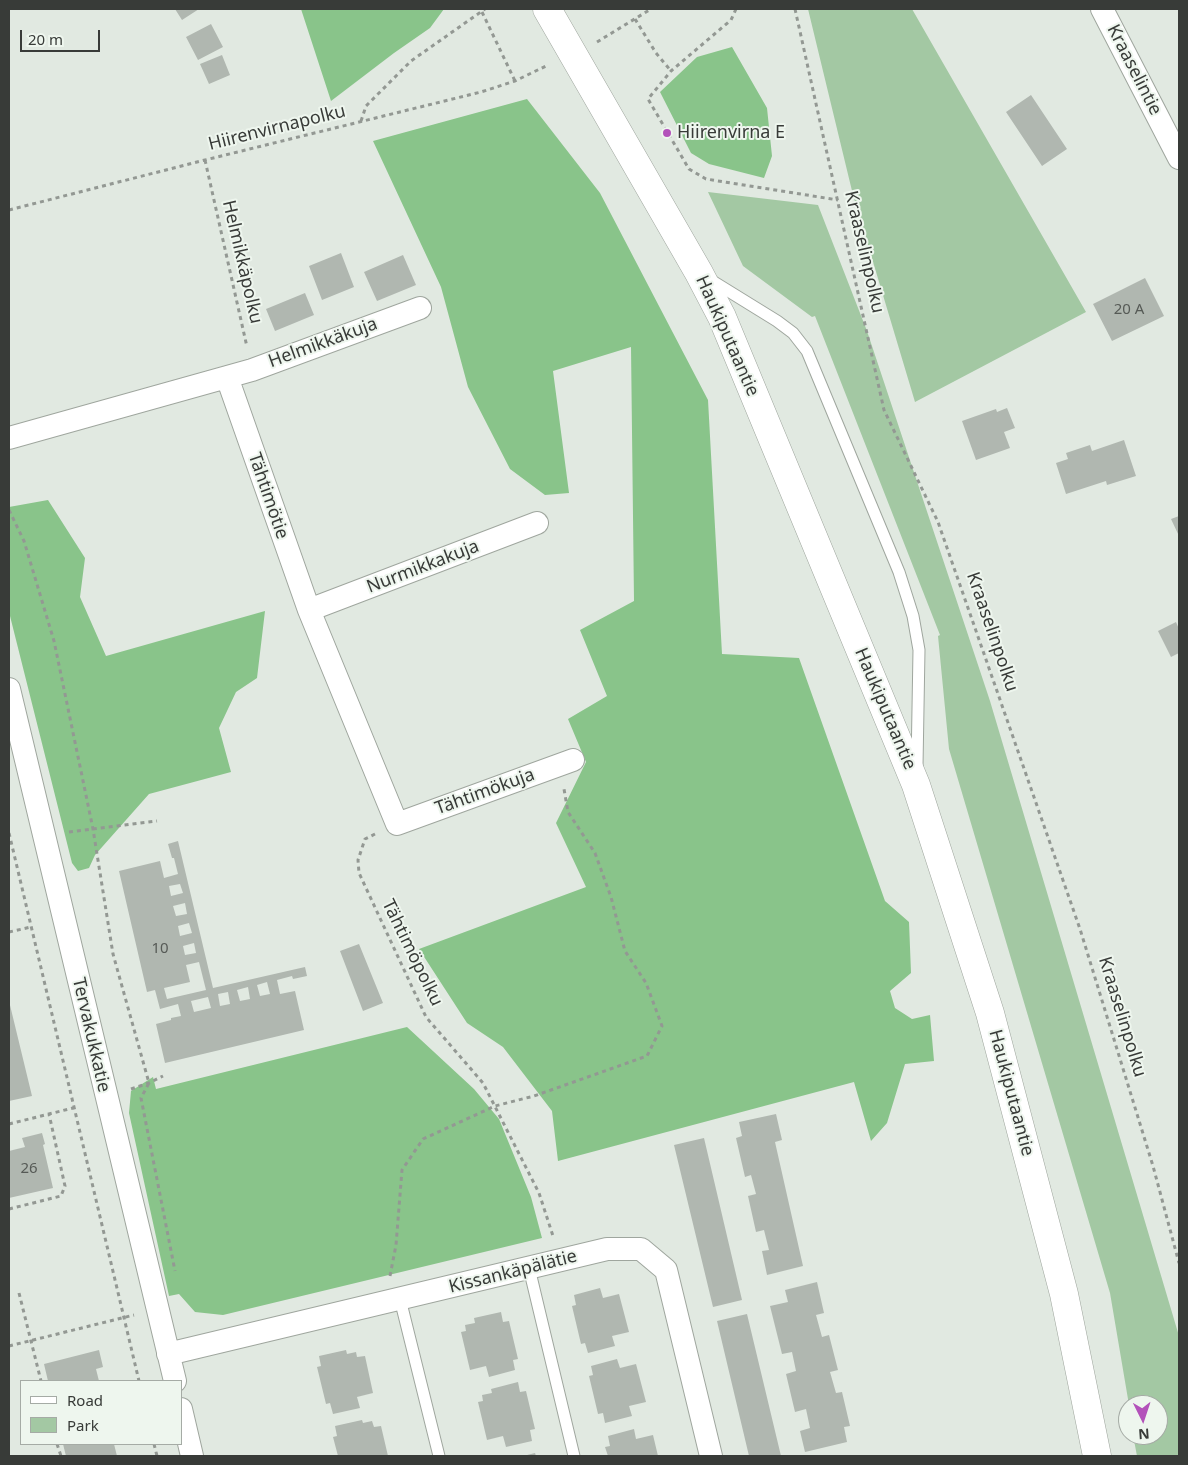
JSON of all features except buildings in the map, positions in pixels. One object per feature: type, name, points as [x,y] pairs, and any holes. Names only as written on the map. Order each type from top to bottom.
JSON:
[{"type":"main road","name":"Haukiputaantie","points":[[547,9],[699,273],[722,317],[916,785],[990,1013],[1064,1294],[1097,1456]]},
{"type":"street","name":"Kraaselintie","points":[[1102,9],[1179,158]]},
{"type":"street","name":"Helmikkäkuja","points":[[227,378],[420,308]]},
{"type":"street","points":[[9,438],[227,378]]},
{"type":"street","name":"Tähtimötie","points":[[227,378],[309,610],[397,824]]},
{"type":"street","name":"Nurmikkakuja","points":[[309,610],[536,522]]},
{"type":"street","name":"Tervakukkatie","points":[[9,689],[175,1380]]},
{"type":"street","name":"Tähtimökuja","points":[[397,824],[573,760]]},
{"type":"street","name":"Kissankäpälätie","points":[[168,1354],[394,1291],[529,1268],[607,1249],[640,1249],[666,1270],[711,1456]]},
{"type":"street","points":[[182,1414],[192,1456]]},
{"type":"lane","points":[[699,273],[777,321],[793,333],[807,351],[899,572],[913,616],[919,650],[916,785]]},
{"type":"lane","points":[[529,1268],[574,1456]]},
{"type":"lane","points":[[394,1291],[439,1456]]},
{"type":"path","points":[[596,43],[651,9]]},
{"type":"path","points":[[736,9],[731,20],[671,71],[648,99],[689,169],[706,179],[838,200]]},
{"type":"path","name":"Kraaselinpolku","points":[[795,9],[884,410],[938,522],[1080,929],[1153,1166],[1179,1263]]},
{"type":"path","points":[[360,122],[366,106],[412,61],[483,10],[515,82]]},
{"type":"path","points":[[634,18],[656,53],[671,71]]},
{"type":"path","name":"Hiirenvirnapolku","points":[[9,210],[481,92],[515,82],[549,65]]},
{"type":"path","name":"Helmikkäpolku","points":[[205,160],[252,370]]},
{"type":"path","points":[[9,510],[24,541],[54,641],[93,829],[113,954],[150,1083],[140,1098],[176,1266],[175,1276]]},
{"type":"path","points":[[394,1291],[402,1170],[423,1139],[495,1106],[534,1096],[647,1056],[662,1026],[646,982],[625,951],[611,897],[595,853],[568,812],[564,788],[573,760]]},
{"type":"path","points":[[44,836],[157,821]]},
{"type":"path","name":"Tähtimöpolku","points":[[397,824],[365,839],[358,860],[359,874],[426,1017],[483,1083],[495,1106],[539,1192],[560,1261]]},
{"type":"path","points":[[9,833],[139,1380]]},
{"type":"path","points":[[9,932],[31,927]]},
{"type":"path","points":[[106,1096],[150,1083],[163,1076]]},
{"type":"path","points":[[9,1124],[74,1108]]},
{"type":"path","points":[[9,1209],[61,1196],[65,1186],[49,1114]]},
{"type":"path","points":[[19,1293],[41,1380]]},
{"type":"path","points":[[9,1346],[123,1317]]},
{"type":"green space","points":[[301,9],[444,9],[430,28],[331,101]]},
{"type":"green space","points":[[808,9],[912,9],[1086,312],[915,402],[853,195]]},
{"type":"green space","points":[[732,47],[767,108],[772,156],[764,178],[709,164],[691,153],[660,92],[697,57]]},
{"type":"green space","points":[[527,99],[600,193],[708,400],[722,654],[799,658],[885,901],[909,922],[911,973],[890,991],[895,1008],[912,1019],[930,1015],[934,1061],[905,1064],[887,1123],[871,1141],[854,1082],[558,1161],[552,1111],[503,1047],[467,1023],[419,949],[586,887],[556,823],[586,762],[568,719],[607,696],[580,630],[634,601],[631,347],[553,371],[569,493],[545,495],[510,469],[468,387],[441,287],[373,141]]},
{"type":"green space","points":[[708,192],[818,205],[867,331],[990,701],[1179,1336],[1179,1456],[1137,1456],[1135,1445],[1168,1445],[1168,1395],[1127,1395],[1110,1293],[949,749],[938,636],[940,635],[815,316],[812,317],[743,266]]},
{"type":"green space","points":[[48,500],[85,558],[80,597],[106,656],[265,611],[257,678],[236,692],[219,728],[231,772],[149,794],[95,855],[89,868],[78,871],[72,863],[9,612],[9,507]]},
{"type":"green space","points":[[407,1027],[474,1089],[499,1119],[531,1197],[542,1238],[223,1315],[195,1312],[179,1294],[169,1296],[129,1113],[131,1091],[153,1077],[156,1089]]},
{"type":"place","name":"Hiirenvirna E","points":[[667,133]]}]
